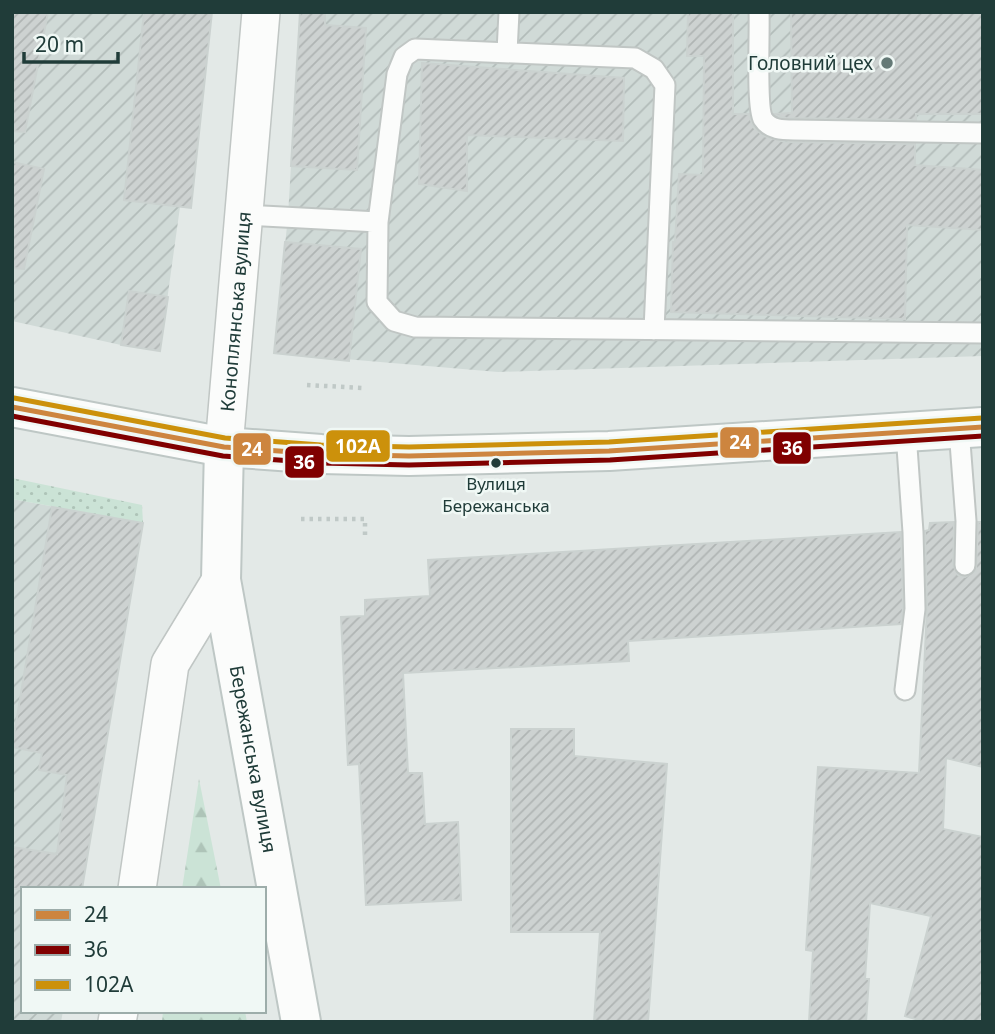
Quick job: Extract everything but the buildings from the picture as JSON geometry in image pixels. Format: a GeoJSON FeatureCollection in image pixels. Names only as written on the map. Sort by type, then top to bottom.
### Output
{"type":"FeatureCollection","features":[{"type":"Feature","properties":{"kind":"main road"},"geometry":{"type":"LineString","coordinates":[[12,407],[224,447],[321,454],[492,456],[609,452],[971,428]]}},
{"type":"Feature","properties":{"kind":"main road","name":"Коноплянська вулиця"},"geometry":{"type":"LineString","coordinates":[[221,580],[224,447]]}},
{"type":"Feature","properties":{"kind":"main road","name":"Бережанська вулиця"},"geometry":{"type":"LineString","coordinates":[[221,580],[301,1022]]}},
{"type":"Feature","properties":{"kind":"street","name":"Коноплянська вулиця"},"geometry":{"type":"LineString","coordinates":[[224,447],[261,12]]}},
{"type":"Feature","properties":{"kind":"street","name":"Коноплянська вулиця"},"geometry":{"type":"LineString","coordinates":[[137,887],[170,664],[221,580]]}},
{"type":"Feature","properties":{"kind":"lane"},"geometry":{"type":"LineString","coordinates":[[507,52],[509,12]]}},
{"type":"Feature","properties":{"kind":"lane"},"geometry":{"type":"LineString","coordinates":[[759,12],[761,103],[763,118],[772,127],[794,130],[983,133]]}},
{"type":"Feature","properties":{"kind":"lane"},"geometry":{"type":"LineString","coordinates":[[653,330],[664,85],[654,69],[635,58],[415,49],[404,57],[397,74],[378,222],[377,302],[394,321],[415,327],[653,330],[983,333]]}},
{"type":"Feature","properties":{"kind":"lane"},"geometry":{"type":"LineString","coordinates":[[244,215],[378,222]]}},
{"type":"Feature","properties":{"kind":"lane"},"geometry":{"type":"LineString","coordinates":[[965,565],[971,428]]}},
{"type":"Feature","properties":{"kind":"lane"},"geometry":{"type":"LineString","coordinates":[[905,690],[915,609],[906,433]]}},
{"type":"Feature","properties":{"kind":"path"},"geometry":{"type":"LineString","coordinates":[[307,385],[363,388]]}},
{"type":"Feature","properties":{"kind":"path"},"geometry":{"type":"LineString","coordinates":[[301,519],[365,519],[365,539]]}},
{"type":"Feature","properties":{"kind":"shaded area"},"geometry":{"type":"Polygon","coordinates":[[[12,12],[212,12],[191,208],[180,207],[160,351],[12,321],[12,12]]]}},
{"type":"Feature","properties":{"kind":"shaded area"},"geometry":{"type":"Polygon","coordinates":[[[300,12],[983,12],[983,356],[498,372],[274,353],[288,216],[300,12]]]}},
{"type":"Feature","properties":{"kind":"shaded area"},"geometry":{"type":"Polygon","coordinates":[[[12,499],[143,523],[82,887],[21,887],[21,1013],[63,1013],[61,1022],[12,1022],[12,499]]]}},
{"type":"Feature","properties":{"kind":"green space"},"geometry":{"type":"Polygon","coordinates":[[[12,478],[142,505],[143,523],[12,499],[12,478]]]}},
{"type":"Feature","properties":{"kind":"green space"},"geometry":{"type":"Polygon","coordinates":[[[199,779],[221,887],[182,887],[199,779]]]}},
{"type":"Feature","properties":{"kind":"green space"},"geometry":{"type":"Polygon","coordinates":[[[163,1013],[245,1013],[247,1022],[162,1022],[163,1013]]]}},
{"type":"Feature","properties":{"kind":"transit line","name":"102А"},"geometry":{"type":"LineString","coordinates":[[14,398],[225,438],[321,445],[409,447],[609,442],[982,418]]}},
{"type":"Feature","properties":{"kind":"transit line","name":"24"},"geometry":{"type":"LineString","coordinates":[[12,407],[224,447],[321,454],[409,456],[609,451],[983,427]]}},
{"type":"Feature","properties":{"kind":"transit line","name":"36"},"geometry":{"type":"LineString","coordinates":[[12,416],[223,456],[320,463],[409,465],[610,460],[983,436]]}},
{"type":"Feature","properties":{"kind":"place","name":"Головний цех"},"geometry":{"type":"Point","coordinates":[887,63]}},
{"type":"Feature","properties":{"kind":"place","name":"Вулиця Бережанська"},"geometry":{"type":"Point","coordinates":[496,463]}}]}
